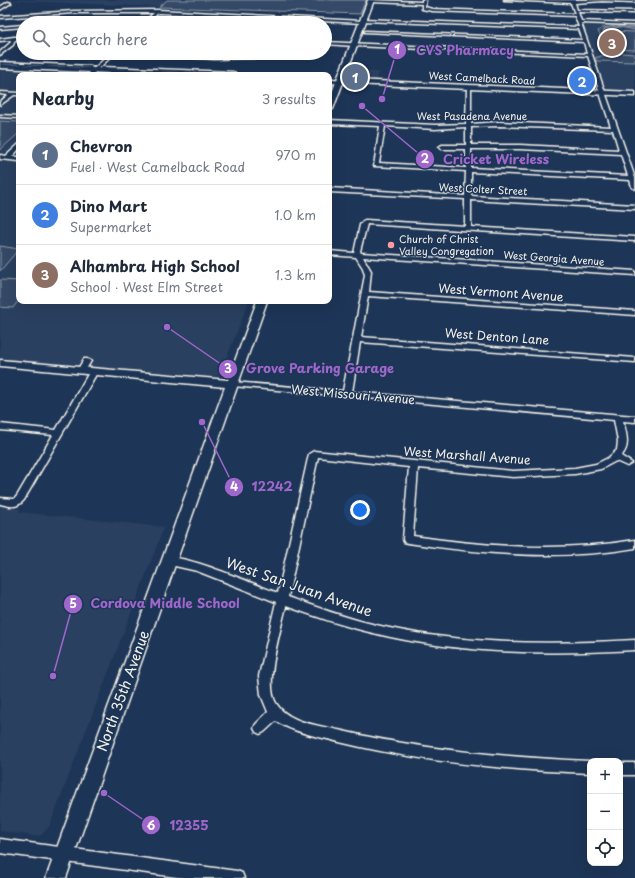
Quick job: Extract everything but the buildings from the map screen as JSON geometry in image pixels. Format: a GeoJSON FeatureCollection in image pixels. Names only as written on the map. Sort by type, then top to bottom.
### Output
{"type":"FeatureCollection","features":[{"type":"Feature","properties":{"kind":"main road"},"geometry":{"type":"LineString","coordinates":[[332,101],[371,1]]}},
{"type":"Feature","properties":{"kind":"main road"},"geometry":{"type":"LineString","coordinates":[[0,64],[91,71],[165,72]]}},
{"type":"Feature","properties":{"kind":"main road","name":"West Camelback Road"},"geometry":{"type":"LineString","coordinates":[[332,81],[635,94]]}},
{"type":"Feature","properties":{"kind":"main road","name":"North 35th Avenue"},"geometry":{"type":"LineString","coordinates":[[56,878],[261,304]]}},
{"type":"Feature","properties":{"kind":"main road","name":"West Missouri Avenue"},"geometry":{"type":"LineString","coordinates":[[0,363],[87,367],[232,384]]}},
{"type":"Feature","properties":{"kind":"street"},"geometry":{"type":"LineString","coordinates":[[506,0],[635,1]]}},
{"type":"Feature","properties":{"kind":"street"},"geometry":{"type":"LineString","coordinates":[[371,1],[424,2],[423,8],[426,9],[577,13],[635,12]]}},
{"type":"Feature","properties":{"kind":"street"},"geometry":{"type":"LineString","coordinates":[[573,1],[602,93],[635,187]]}},
{"type":"Feature","properties":{"kind":"street"},"geometry":{"type":"LineString","coordinates":[[0,9],[10,3]]}},
{"type":"Feature","properties":{"kind":"street"},"geometry":{"type":"LineString","coordinates":[[153,16],[162,8]]}},
{"type":"Feature","properties":{"kind":"street"},"geometry":{"type":"LineString","coordinates":[[0,17],[46,11],[157,12],[219,16]]}},
{"type":"Feature","properties":{"kind":"street"},"geometry":{"type":"LineString","coordinates":[[332,20],[363,21],[371,19],[581,28]]}},
{"type":"Feature","properties":{"kind":"street"},"geometry":{"type":"LineString","coordinates":[[359,52],[371,19]]}},
{"type":"Feature","properties":{"kind":"street"},"geometry":{"type":"LineString","coordinates":[[579,22],[635,24]]}},
{"type":"Feature","properties":{"kind":"street"},"geometry":{"type":"LineString","coordinates":[[0,28],[16,27]]}},
{"type":"Feature","properties":{"kind":"street"},"geometry":{"type":"LineString","coordinates":[[366,32],[585,41]]}},
{"type":"Feature","properties":{"kind":"street"},"geometry":{"type":"LineString","coordinates":[[0,40],[14,38],[12,44],[0,54]]}},
{"type":"Feature","properties":{"kind":"street"},"geometry":{"type":"LineString","coordinates":[[332,42],[361,46],[590,55]]}},
{"type":"Feature","properties":{"kind":"street"},"geometry":{"type":"LineString","coordinates":[[91,71],[104,60]]}},
{"type":"Feature","properties":{"kind":"street"},"geometry":{"type":"LineString","coordinates":[[291,62],[295,60]]}},
{"type":"Feature","properties":{"kind":"street"},"geometry":{"type":"LineString","coordinates":[[102,68],[165,72],[234,72]]}},
{"type":"Feature","properties":{"kind":"street"},"geometry":{"type":"LineString","coordinates":[[468,229],[469,87]]}},
{"type":"Feature","properties":{"kind":"street"},"geometry":{"type":"LineString","coordinates":[[0,93],[16,94]]}},
{"type":"Feature","properties":{"kind":"street"},"geometry":{"type":"LineString","coordinates":[[0,104],[12,94]]}},
{"type":"Feature","properties":{"kind":"street"},"geometry":{"type":"LineString","coordinates":[[0,116],[16,117]]}},
{"type":"Feature","properties":{"kind":"street","name":"West Pasadena Avenue"},"geometry":{"type":"LineString","coordinates":[[332,122],[435,127],[514,124],[615,129]]}},
{"type":"Feature","properties":{"kind":"street"},"geometry":{"type":"LineString","coordinates":[[384,125],[376,165],[632,178]]}},
{"type":"Feature","properties":{"kind":"street"},"geometry":{"type":"LineString","coordinates":[[442,147],[527,148],[623,152]]}},
{"type":"Feature","properties":{"kind":"street"},"geometry":{"type":"LineString","coordinates":[[8,157],[16,149]]}},
{"type":"Feature","properties":{"kind":"street"},"geometry":{"type":"LineString","coordinates":[[0,157],[16,158]]}},
{"type":"Feature","properties":{"kind":"street","name":"West Colter Street"},"geometry":{"type":"LineString","coordinates":[[332,190],[635,208]]}},
{"type":"Feature","properties":{"kind":"street"},"geometry":{"type":"LineString","coordinates":[[347,394],[368,271],[357,251],[363,224],[365,222],[635,239]]}},
{"type":"Feature","properties":{"kind":"street","name":"West Georgia Avenue"},"geometry":{"type":"LineString","coordinates":[[332,253],[635,273]]}},
{"type":"Feature","properties":{"kind":"street","name":"West Vermont Avenue"},"geometry":{"type":"LineString","coordinates":[[365,294],[635,313]]}},
{"type":"Feature","properties":{"kind":"street","name":"West Denton Lane"},"geometry":{"type":"LineString","coordinates":[[356,339],[635,360]]}},
{"type":"Feature","properties":{"kind":"street"},"geometry":{"type":"LineString","coordinates":[[0,501],[16,503],[21,498],[58,432],[87,367]]}},
{"type":"Feature","properties":{"kind":"street","name":"West Missouri Avenue"},"geometry":{"type":"LineString","coordinates":[[232,384],[635,419]]}},
{"type":"Feature","properties":{"kind":"street"},"geometry":{"type":"LineString","coordinates":[[618,418],[623,441],[621,451],[616,457],[627,462]]}},
{"type":"Feature","properties":{"kind":"street"},"geometry":{"type":"LineString","coordinates":[[0,427],[58,432]]}},
{"type":"Feature","properties":{"kind":"street","name":"West Marshall Avenue"},"geometry":{"type":"LineString","coordinates":[[281,599],[314,454],[514,474],[598,467],[616,457]]}},
{"type":"Feature","properties":{"kind":"street"},"geometry":{"type":"LineString","coordinates":[[414,465],[408,539],[491,549],[551,551],[590,550],[635,544]]}},
{"type":"Feature","properties":{"kind":"street","name":"West San Juan Avenue"},"geometry":{"type":"LineString","coordinates":[[170,561],[197,566],[340,620],[382,631],[433,640],[482,646],[561,648],[635,645]]}},
{"type":"Feature","properties":{"kind":"street"},"geometry":{"type":"LineString","coordinates":[[281,599],[265,676],[265,690],[275,713],[285,720],[297,725],[346,738],[453,758],[521,765],[587,768]]}},
{"type":"Feature","properties":{"kind":"street"},"geometry":{"type":"LineString","coordinates":[[260,728],[275,713]]}},
{"type":"Feature","properties":{"kind":"street"},"geometry":{"type":"LineString","coordinates":[[623,769],[635,769]]}},
{"type":"Feature","properties":{"kind":"street"},"geometry":{"type":"LineString","coordinates":[[0,846],[237,878]]}},
{"type":"Feature","properties":{"kind":"shaded area"},"geometry":{"type":"Polygon","coordinates":[[[0,0],[167,0],[159,7],[0,0]]]}},
{"type":"Feature","properties":{"kind":"shaded area"},"geometry":{"type":"Polygon","coordinates":[[[167,0],[366,0],[360,14],[159,7],[167,0]]]}},
{"type":"Feature","properties":{"kind":"shaded area"},"geometry":{"type":"Polygon","coordinates":[[[583,24],[635,25],[635,92],[604,89],[606,87],[600,76],[602,74],[595,61],[583,24]]]}},
{"type":"Feature","properties":{"kind":"shaded area"},"geometry":{"type":"Polygon","coordinates":[[[616,26],[635,28],[635,30],[620,27],[605,29],[603,31],[610,48],[621,53],[635,54],[635,62],[596,61],[596,57],[617,54],[606,49],[598,31],[602,28],[616,26]]]}},
{"type":"Feature","properties":{"kind":"shaded area"},"geometry":{"type":"Polygon","coordinates":[[[605,31],[635,32],[635,50],[613,49],[605,31]]]}},
{"type":"Feature","properties":{"kind":"shaded area"},"geometry":{"type":"Polygon","coordinates":[[[0,68],[86,72],[16,72],[16,304],[248,304],[220,375],[213,377],[0,359],[0,68]]]}},
{"type":"Feature","properties":{"kind":"shaded area"},"geometry":{"type":"Polygon","coordinates":[[[350,70],[378,72],[375,81],[350,80],[346,78],[350,70]]]}},
{"type":"Feature","properties":{"kind":"shaded area"},"geometry":{"type":"Polygon","coordinates":[[[571,78],[593,79],[596,89],[574,90],[571,78]]]}},
{"type":"Feature","properties":{"kind":"shaded area"},"geometry":{"type":"Polygon","coordinates":[[[0,121],[16,122],[16,136],[0,150],[0,121]]]}},
{"type":"Feature","properties":{"kind":"shaded area"},"geometry":{"type":"Polygon","coordinates":[[[0,246],[16,249],[16,252],[0,271],[0,246]]]}},
{"type":"Feature","properties":{"kind":"shaded area"},"geometry":{"type":"Polygon","coordinates":[[[0,280],[16,281],[16,304],[13,308],[0,307],[0,280]]]}},
{"type":"Feature","properties":{"kind":"shaded area"},"geometry":{"type":"Polygon","coordinates":[[[0,507],[20,509],[19,512],[164,527],[50,825],[42,835],[34,836],[0,831],[0,507]]]}},
{"type":"Feature","properties":{"kind":"place","name":"Alhambra High School"},"geometry":{"type":"Point","coordinates":[612,43]}},
{"type":"Feature","properties":{"kind":"place","name":"Chevron"},"geometry":{"type":"Point","coordinates":[355,77]}},
{"type":"Feature","properties":{"kind":"place","name":"Dino Mart"},"geometry":{"type":"Point","coordinates":[582,81]}},
{"type":"Feature","properties":{"kind":"place","name":"CVS Pharmacy"},"geometry":{"type":"Point","coordinates":[382,99]}},
{"type":"Feature","properties":{"kind":"place","name":"Cricket Wireless"},"geometry":{"type":"Point","coordinates":[362,106]}},
{"type":"Feature","properties":{"kind":"place","name":"Church of Christ Valley Congregation"},"geometry":{"type":"Point","coordinates":[391,245]}},
{"type":"Feature","properties":{"kind":"place","name":"Grove Parking Garage"},"geometry":{"type":"Point","coordinates":[167,327]}},
{"type":"Feature","properties":{"kind":"place","name":"12242"},"geometry":{"type":"Point","coordinates":[202,422]}},
{"type":"Feature","properties":{"kind":"place","name":"Cordova Middle School"},"geometry":{"type":"Point","coordinates":[53,676]}},
{"type":"Feature","properties":{"kind":"place","name":"12355"},"geometry":{"type":"Point","coordinates":[104,793]}}]}
